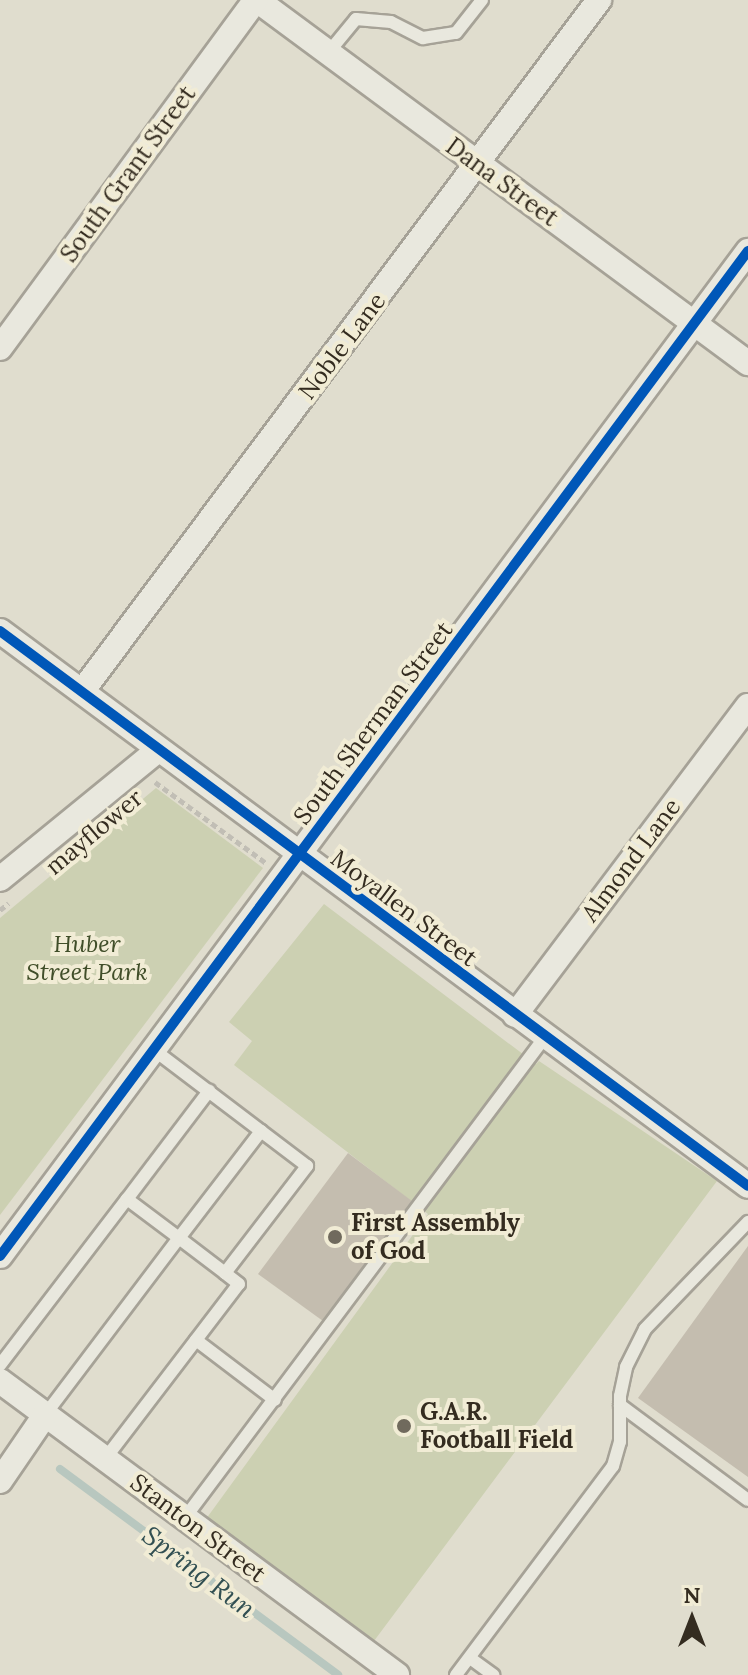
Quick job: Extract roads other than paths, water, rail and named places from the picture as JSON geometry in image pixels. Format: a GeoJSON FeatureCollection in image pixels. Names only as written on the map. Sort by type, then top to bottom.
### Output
{"type":"FeatureCollection","features":[{"type":"Feature","properties":{"kind":"street","name":"Dana Street"},"geometry":{"type":"LineString","coordinates":[[256,0],[748,363]]}},
{"type":"Feature","properties":{"kind":"street","name":"South Grant Street"},"geometry":{"type":"LineString","coordinates":[[0,348],[256,0]]}},
{"type":"Feature","properties":{"kind":"street","name":"Noble Lane"},"geometry":{"type":"LineString","coordinates":[[83,690],[479,165],[599,0]]}},
{"type":"Feature","properties":{"kind":"street","name":"South Sherman Street"},"geometry":{"type":"LineString","coordinates":[[0,1256],[748,251]]}},
{"type":"Feature","properties":{"kind":"street","name":"Moyallen Street"},"geometry":{"type":"LineString","coordinates":[[0,631],[545,1037],[744,1175]]}},
{"type":"Feature","properties":{"kind":"street","name":"Almond Lane"},"geometry":{"type":"LineString","coordinates":[[515,1015],[748,706]]}},
{"type":"Feature","properties":{"kind":"street"},"geometry":{"type":"LineString","coordinates":[[6,890],[158,750]]}},
{"type":"Feature","properties":{"kind":"street","name":"Stanton Street"},"geometry":{"type":"LineString","coordinates":[[0,1381],[397,1675]]}},
{"type":"Feature","properties":{"kind":"street"},"geometry":{"type":"LineString","coordinates":[[0,1481],[45,1415]]}},
{"type":"Feature","properties":{"kind":"lane"},"geometry":{"type":"LineString","coordinates":[[328,53],[356,19],[391,22],[423,38],[456,33],[482,0]]}},
{"type":"Feature","properties":{"kind":"lane"},"geometry":{"type":"LineString","coordinates":[[184,1519],[545,1037]]}},
{"type":"Feature","properties":{"kind":"lane"},"geometry":{"type":"LineString","coordinates":[[154,1050],[307,1166],[225,1273]]}},
{"type":"Feature","properties":{"kind":"lane"},"geometry":{"type":"LineString","coordinates":[[0,1365],[209,1091]]}},
{"type":"Feature","properties":{"kind":"lane"},"geometry":{"type":"LineString","coordinates":[[45,1415],[261,1131]]}},
{"type":"Feature","properties":{"kind":"lane"},"geometry":{"type":"LineString","coordinates":[[105,1459],[239,1284],[127,1199]]}},
{"type":"Feature","properties":{"kind":"lane"},"geometry":{"type":"LineString","coordinates":[[456,1675],[613,1466],[620,1442],[620,1405],[626,1367],[645,1329],[748,1222]]}},
{"type":"Feature","properties":{"kind":"lane"},"geometry":{"type":"LineString","coordinates":[[196,1340],[275,1400]]}},
{"type":"Feature","properties":{"kind":"lane"},"geometry":{"type":"LineString","coordinates":[[620,1405],[748,1500]]}},
{"type":"Feature","properties":{"kind":"lane"},"geometry":{"type":"LineString","coordinates":[[470,1658],[493,1675]]}},
{"type":"Feature","properties":{"kind":"waterway","name":"Spring Run"},"geometry":{"type":"LineString","coordinates":[[60,1469],[338,1675]]}},
{"type":"Feature","properties":{"kind":"place","name":"First Assembly of God"},"geometry":{"type":"Point","coordinates":[335,1237]}},
{"type":"Feature","properties":{"kind":"place","name":"G.A.R. Football Field"},"geometry":{"type":"Point","coordinates":[404,1426]}},
{"type":"Feature","properties":{"kind":"park label","name":"Huber Street Park"},"geometry":{"type":"Point","coordinates":[87,958]}}]}
